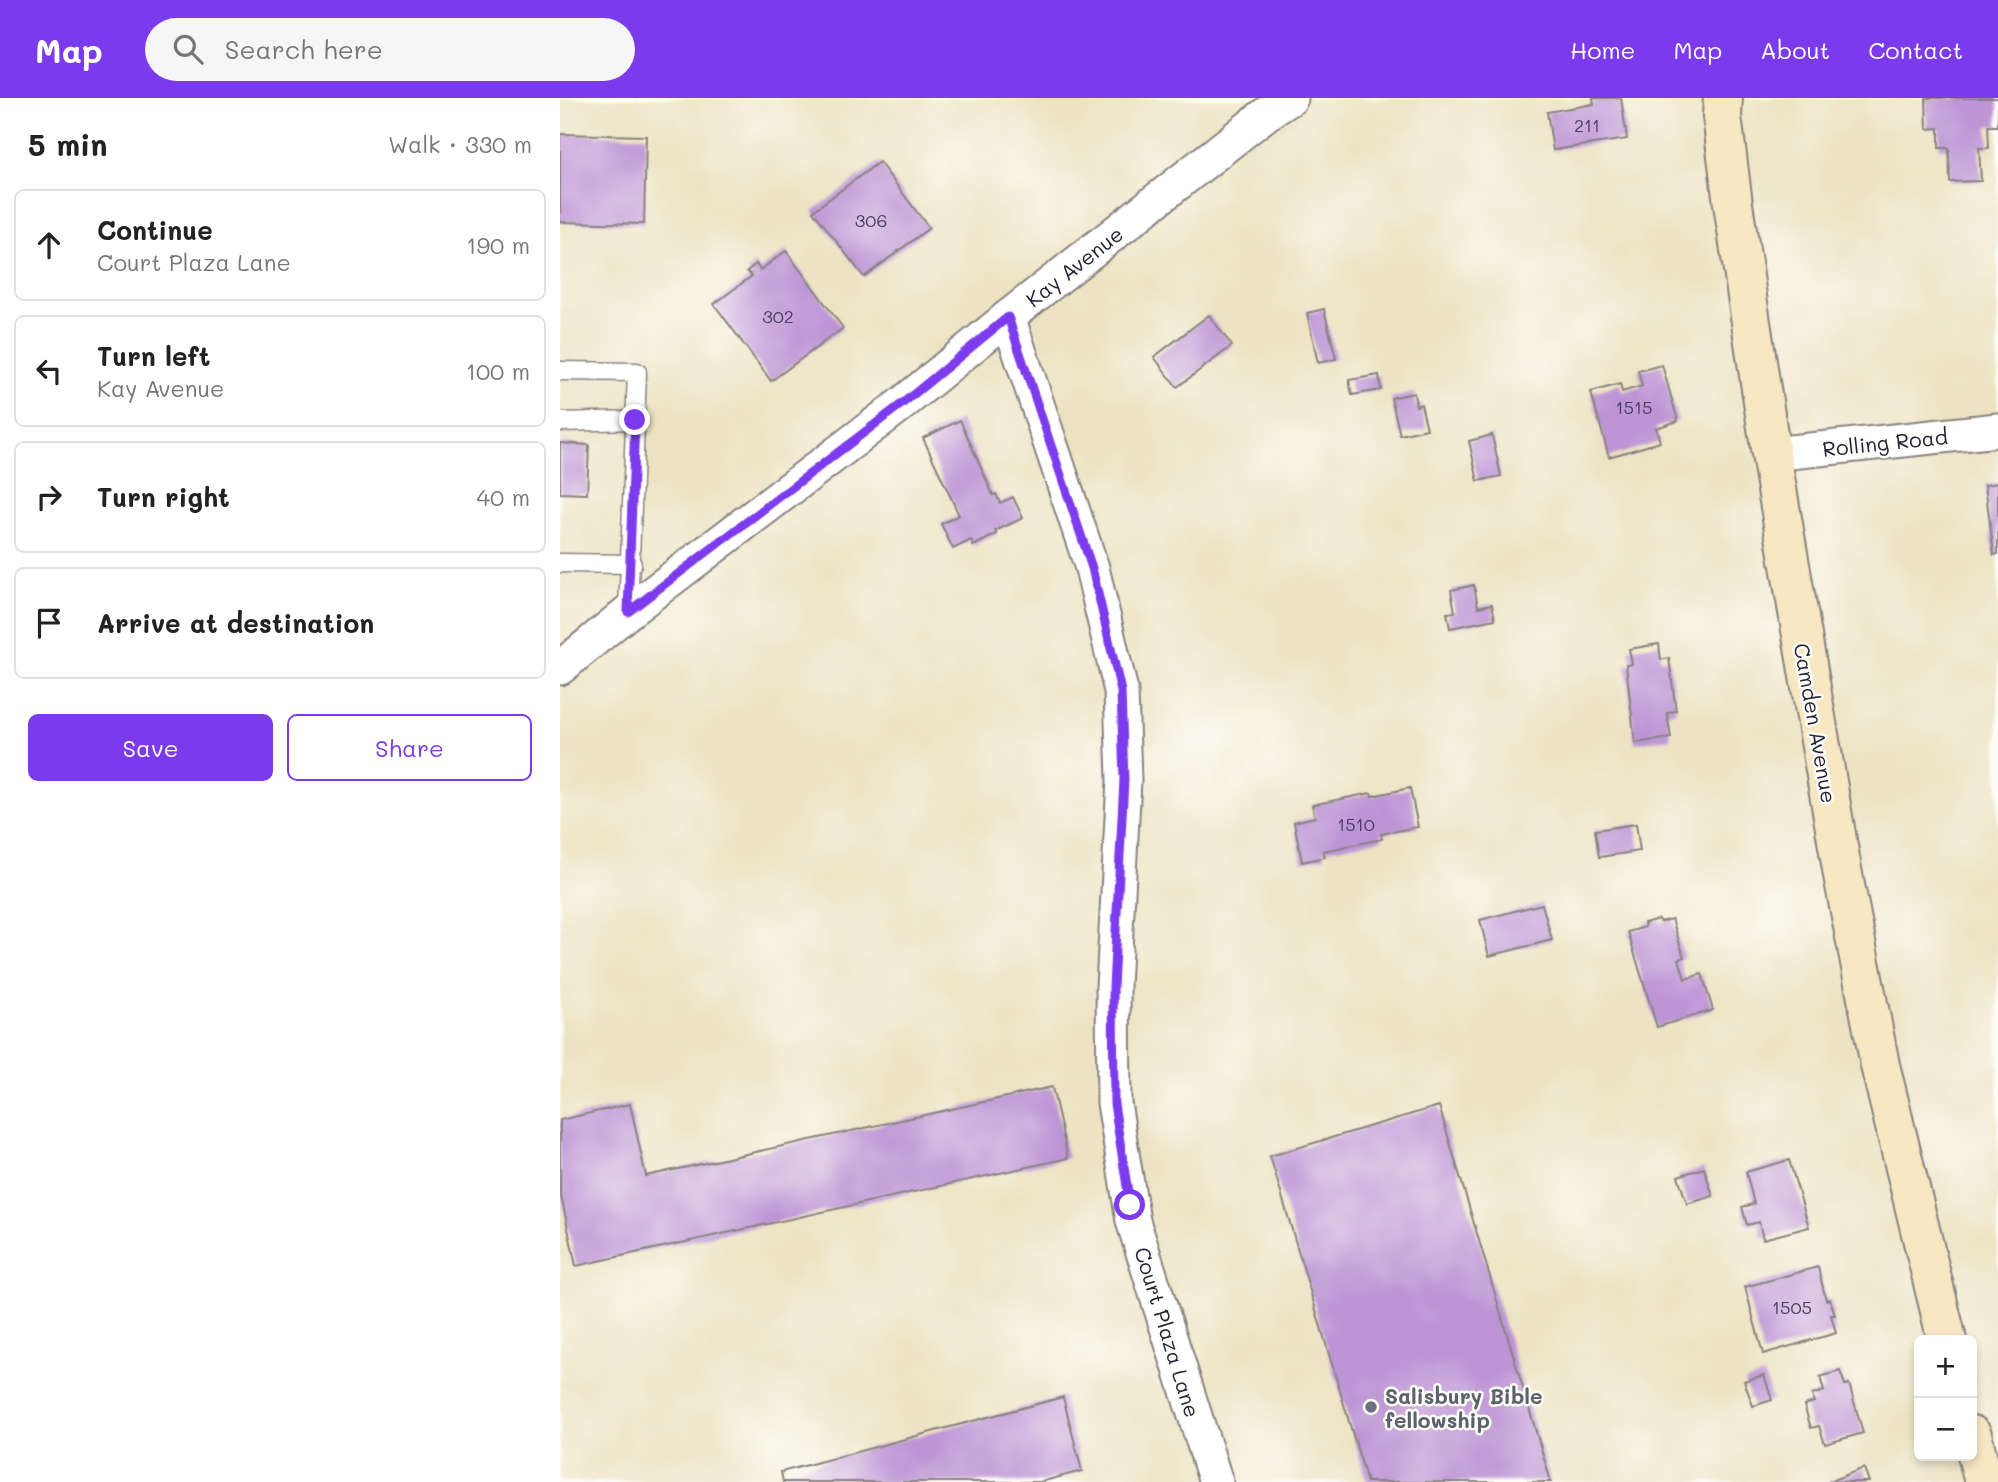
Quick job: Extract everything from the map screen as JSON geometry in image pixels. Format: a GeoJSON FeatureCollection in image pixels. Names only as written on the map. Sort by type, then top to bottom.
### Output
{"type":"FeatureCollection","features":[{"type":"Feature","properties":{"kind":"street","name":"Kay Avenue"},"geometry":{"type":"LineString","coordinates":[[560,668],[628,612],[903,403],[1266,114],[1291,98]]}},
{"type":"Feature","properties":{"kind":"street","name":"Camden Avenue"},"geometry":{"type":"LineString","coordinates":[[1723,98],[1722,116],[1733,204],[1820,748],[1877,1051],[1946,1335]]}},
{"type":"Feature","properties":{"kind":"street","name":"Court Plaza Lane"},"geometry":{"type":"LineString","coordinates":[[1008,317],[1092,568],[1121,691],[1124,780],[1113,987],[1114,1104],[1133,1221],[1216,1482]]}},
{"type":"Feature","properties":{"kind":"street","name":"Rolling Road"},"geometry":{"type":"LineString","coordinates":[[1771,454],[1998,430]]}},
{"type":"Feature","properties":{"kind":"street"},"geometry":{"type":"LineString","coordinates":[[1977,1455],[1984,1482]]}},
{"type":"Feature","properties":{"kind":"lane"},"geometry":{"type":"LineString","coordinates":[[560,371],[637,372],[632,564],[628,612]]}},
{"type":"Feature","properties":{"kind":"lane"},"geometry":{"type":"LineString","coordinates":[[560,422],[635,420]]}},
{"type":"Feature","properties":{"kind":"lane"},"geometry":{"type":"LineString","coordinates":[[560,563],[632,564]]}},
{"type":"Feature","properties":{"kind":"building"},"geometry":{"type":"Polygon","coordinates":[[[1593,98],[1621,98],[1627,139],[1553,150],[1547,112],[1594,104],[1593,98]]]}},
{"type":"Feature","properties":{"kind":"building"},"geometry":{"type":"Polygon","coordinates":[[[1926,98],[1998,98],[1998,126],[1988,126],[1989,148],[1979,148],[1981,181],[1950,182],[1949,148],[1939,148],[1939,128],[1927,129],[1926,98]]]}},
{"type":"Feature","properties":{"kind":"building"},"geometry":{"type":"Polygon","coordinates":[[[560,134],[646,136],[644,224],[560,222],[560,134]]]}},
{"type":"Feature","properties":{"kind":"building"},"geometry":{"type":"Polygon","coordinates":[[[879,162],[929,228],[864,277],[813,211],[879,162]]]}},
{"type":"Feature","properties":{"kind":"building"},"geometry":{"type":"Polygon","coordinates":[[[786,251],[843,328],[771,381],[714,304],[752,276],[747,271],[756,264],[760,270],[786,251]]]}},
{"type":"Feature","properties":{"kind":"building"},"geometry":{"type":"Polygon","coordinates":[[[1324,309],[1336,359],[1318,363],[1307,313],[1324,309]]]}},
{"type":"Feature","properties":{"kind":"building"},"geometry":{"type":"Polygon","coordinates":[[[1209,315],[1232,346],[1177,387],[1154,357],[1209,315]]]}},
{"type":"Feature","properties":{"kind":"building"},"geometry":{"type":"Polygon","coordinates":[[[1662,365],[1678,421],[1656,428],[1660,442],[1609,457],[1591,392],[1620,384],[1622,392],[1642,386],[1638,371],[1662,365]]]}},
{"type":"Feature","properties":{"kind":"building"},"geometry":{"type":"Polygon","coordinates":[[[1379,375],[1381,390],[1352,395],[1349,380],[1379,375]]]}},
{"type":"Feature","properties":{"kind":"building"},"geometry":{"type":"Polygon","coordinates":[[[1414,393],[1416,406],[1421,404],[1427,429],[1400,435],[1391,398],[1414,393]]]}},
{"type":"Feature","properties":{"kind":"building"},"geometry":{"type":"Polygon","coordinates":[[[960,420],[993,495],[996,494],[1000,503],[1013,497],[1023,518],[995,531],[997,534],[973,546],[971,540],[953,549],[941,524],[959,515],[923,438],[960,420]]]}},
{"type":"Feature","properties":{"kind":"building"},"geometry":{"type":"Polygon","coordinates":[[[1492,435],[1501,476],[1478,481],[1469,441],[1492,435]]]}},
{"type":"Feature","properties":{"kind":"building"},"geometry":{"type":"Polygon","coordinates":[[[560,443],[589,445],[587,494],[560,493],[560,443]]]}},
{"type":"Feature","properties":{"kind":"building"},"geometry":{"type":"Polygon","coordinates":[[[1998,483],[1998,554],[1994,555],[1985,485],[1998,483]]]}},
{"type":"Feature","properties":{"kind":"building"},"geometry":{"type":"Polygon","coordinates":[[[1474,585],[1478,607],[1492,604],[1495,619],[1450,628],[1447,613],[1455,612],[1451,590],[1474,585]]]}},
{"type":"Feature","properties":{"kind":"building"},"geometry":{"type":"Polygon","coordinates":[[[1659,644],[1661,660],[1669,658],[1676,711],[1667,713],[1671,738],[1635,743],[1626,665],[1632,664],[1629,649],[1659,644]]]}},
{"type":"Feature","properties":{"kind":"building"},"geometry":{"type":"Polygon","coordinates":[[[1410,788],[1418,827],[1381,834],[1382,839],[1323,851],[1325,857],[1302,862],[1294,822],[1315,817],[1312,805],[1410,788]]]}},
{"type":"Feature","properties":{"kind":"building"},"geometry":{"type":"Polygon","coordinates":[[[1636,824],[1640,851],[1599,857],[1595,830],[1636,824]]]}},
{"type":"Feature","properties":{"kind":"building"},"geometry":{"type":"Polygon","coordinates":[[[1542,904],[1552,940],[1489,956],[1480,920],[1542,904]]]}},
{"type":"Feature","properties":{"kind":"building"},"geometry":{"type":"Polygon","coordinates":[[[1659,919],[1660,922],[1672,919],[1684,957],[1679,959],[1685,979],[1702,974],[1713,1010],[1657,1027],[1628,932],[1645,927],[1644,923],[1659,919]]]}},
{"type":"Feature","properties":{"kind":"building"},"geometry":{"type":"Polygon","coordinates":[[[1052,1087],[1068,1158],[576,1266],[560,1191],[560,1120],[630,1104],[646,1176],[1052,1087]]]}},
{"type":"Feature","properties":{"kind":"building"},"geometry":{"type":"Polygon","coordinates":[[[1439,1106],[1551,1482],[1367,1482],[1270,1156],[1439,1106]]]}},
{"type":"Feature","properties":{"kind":"building"},"geometry":{"type":"Polygon","coordinates":[[[1789,1160],[1809,1227],[1763,1239],[1759,1222],[1747,1225],[1742,1207],[1754,1204],[1746,1172],[1789,1160]]]}},
{"type":"Feature","properties":{"kind":"building"},"geometry":{"type":"Polygon","coordinates":[[[1704,1168],[1713,1196],[1687,1204],[1678,1176],[1704,1168]]]}},
{"type":"Feature","properties":{"kind":"building"},"geometry":{"type":"Polygon","coordinates":[[[1818,1267],[1826,1300],[1830,1299],[1835,1315],[1831,1315],[1836,1333],[1763,1354],[1745,1287],[1818,1267]]]}},
{"type":"Feature","properties":{"kind":"building"},"geometry":{"type":"Polygon","coordinates":[[[1840,1371],[1845,1385],[1849,1384],[1863,1433],[1825,1444],[1819,1426],[1811,1428],[1804,1405],[1814,1402],[1812,1395],[1824,1391],[1820,1377],[1840,1371]]]}},
{"type":"Feature","properties":{"kind":"building"},"geometry":{"type":"Polygon","coordinates":[[[1764,1375],[1772,1400],[1753,1406],[1744,1381],[1764,1375]]]}},
{"type":"Feature","properties":{"kind":"building"},"geometry":{"type":"Polygon","coordinates":[[[1063,1397],[1082,1471],[1040,1482],[783,1482],[781,1472],[1063,1397]]]}},
{"type":"Feature","properties":{"kind":"building"},"geometry":{"type":"Polygon","coordinates":[[[1864,1468],[1869,1482],[1828,1482],[1864,1468]]]}},
{"type":"Feature","properties":{"kind":"place","name":"Salisbury Bible fellowship"},"geometry":{"type":"Point","coordinates":[1371,1407]}},
{"type":"Feature","properties":{"kind":"route"},"geometry":{"type":"LineString","coordinates":[[635,420],[632,564],[628,612],[903,403],[1008,317],[1092,568],[1121,691],[1124,780],[1113,987],[1114,1104],[1130,1205]]}}]}
